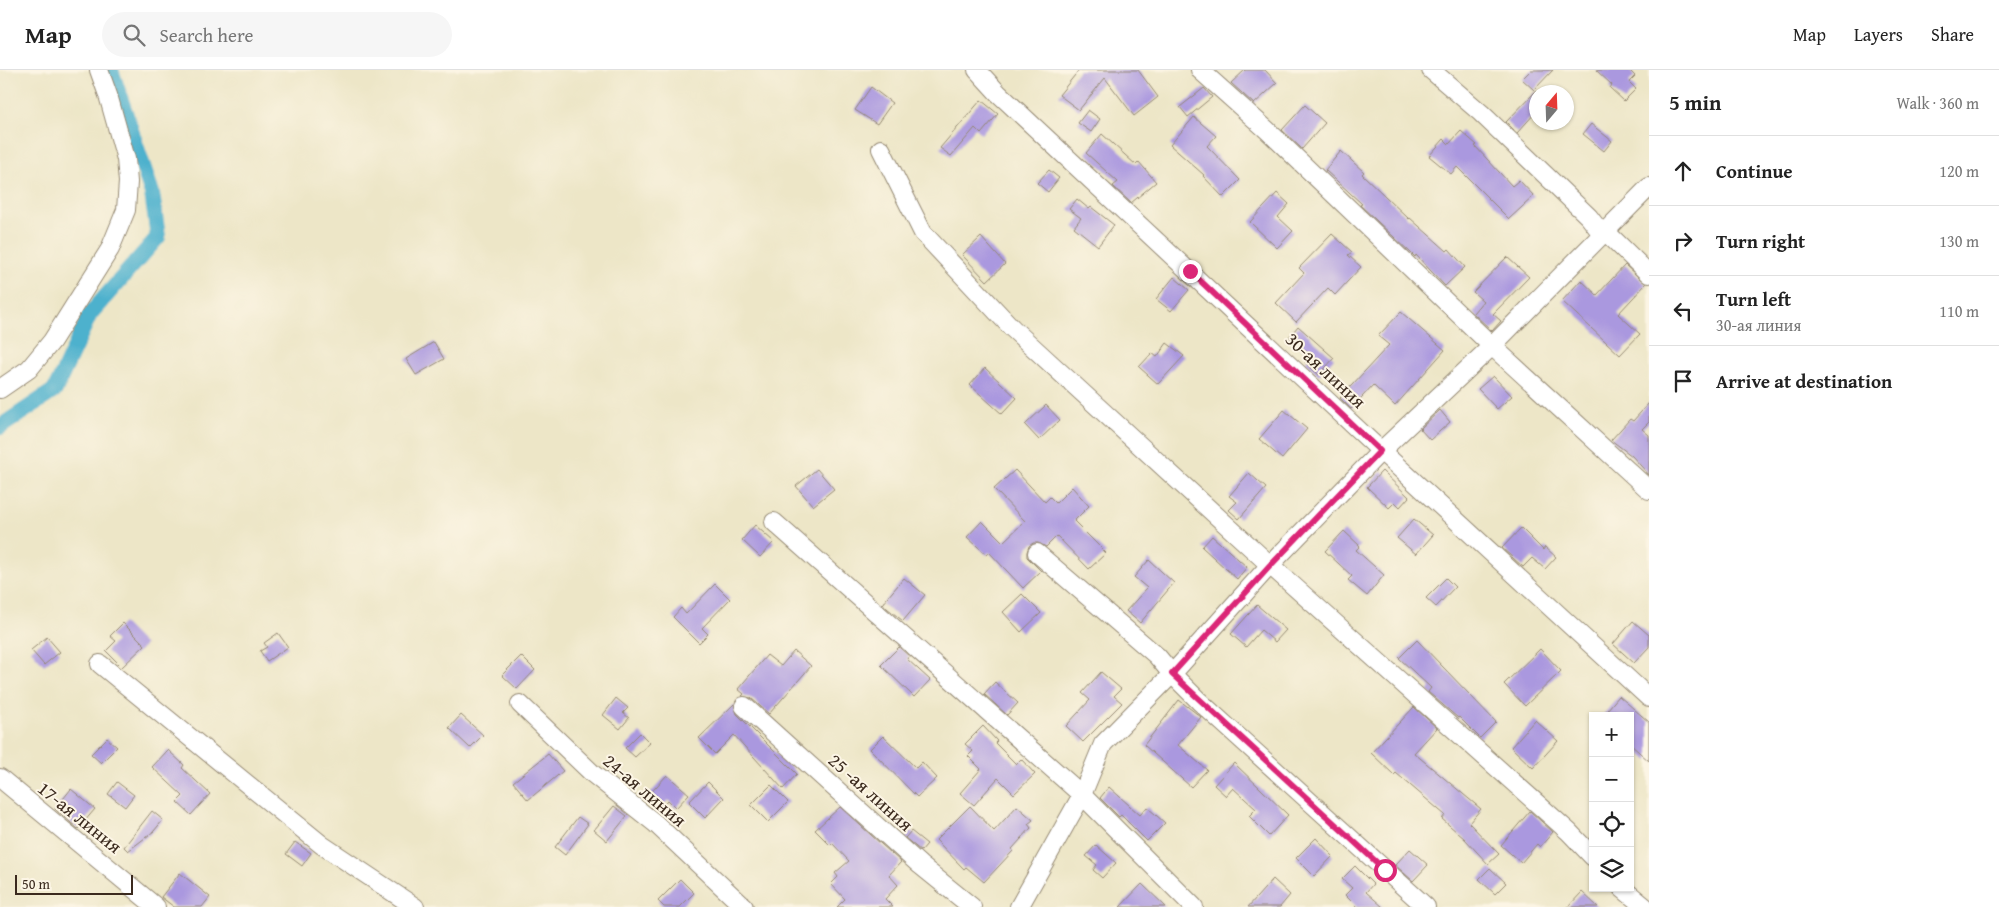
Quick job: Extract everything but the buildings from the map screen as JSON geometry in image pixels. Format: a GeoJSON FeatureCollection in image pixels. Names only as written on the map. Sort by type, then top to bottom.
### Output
{"type":"FeatureCollection","features":[{"type":"Feature","properties":{"kind":"street"},"geometry":{"type":"LineString","coordinates":[[0,389],[29,369],[52,341],[110,249],[126,210],[128,182],[126,159],[99,70]]}},
{"type":"Feature","properties":{"kind":"street","name":"30-ая линия"},"geometry":{"type":"LineString","coordinates":[[977,70],[1005,99],[1380,451],[1649,698]]}},
{"type":"Feature","properties":{"kind":"street"},"geometry":{"type":"LineString","coordinates":[[1200,70],[1267,130],[1492,346],[1649,490]]}},
{"type":"Feature","properties":{"kind":"street"},"geometry":{"type":"LineString","coordinates":[[1431,70],[1481,113],[1589,217],[1603,233],[1649,274]]}},
{"type":"Feature","properties":{"kind":"street"},"geometry":{"type":"LineString","coordinates":[[881,149],[923,233],[1012,328],[1270,566],[1569,832],[1589,853]]}},
{"type":"Feature","properties":{"kind":"street"},"geometry":{"type":"LineString","coordinates":[[1019,907],[1082,795],[1103,744],[1172,674],[1270,566],[1380,451],[1492,346],[1649,187]]}},
{"type":"Feature","properties":{"kind":"street"},"geometry":{"type":"LineString","coordinates":[[774,522],[1082,795],[1194,907]]}},
{"type":"Feature","properties":{"kind":"street"},"geometry":{"type":"LineString","coordinates":[[1037,553],[1157,656],[1172,674],[1426,907]]}},
{"type":"Feature","properties":{"kind":"street"},"geometry":{"type":"LineString","coordinates":[[100,664],[322,844],[415,907]]}},
{"type":"Feature","properties":{"kind":"street","name":"24-ая линия"},"geometry":{"type":"LineString","coordinates":[[520,704],[593,774],[656,824],[744,907]]}},
{"type":"Feature","properties":{"kind":"street","name":"25 -ая линия"},"geometry":{"type":"LineString","coordinates":[[744,706],[920,865],[972,907]]}},
{"type":"Feature","properties":{"kind":"street","name":"17-ая линия"},"geometry":{"type":"LineString","coordinates":[[0,778],[156,907]]}},
{"type":"Feature","properties":{"kind":"street"},"geometry":{"type":"LineString","coordinates":[[1627,892],[1645,907]]}},
{"type":"Feature","properties":{"kind":"waterway"},"geometry":{"type":"LineString","coordinates":[[0,427],[55,390],[90,314],[158,237],[152,193],[111,70]]}},
{"type":"Feature","properties":{"kind":"route"},"geometry":{"type":"LineString","coordinates":[[1190,271],[1380,451],[1270,566],[1172,674],[1199,701],[1385,870]]}}]}
